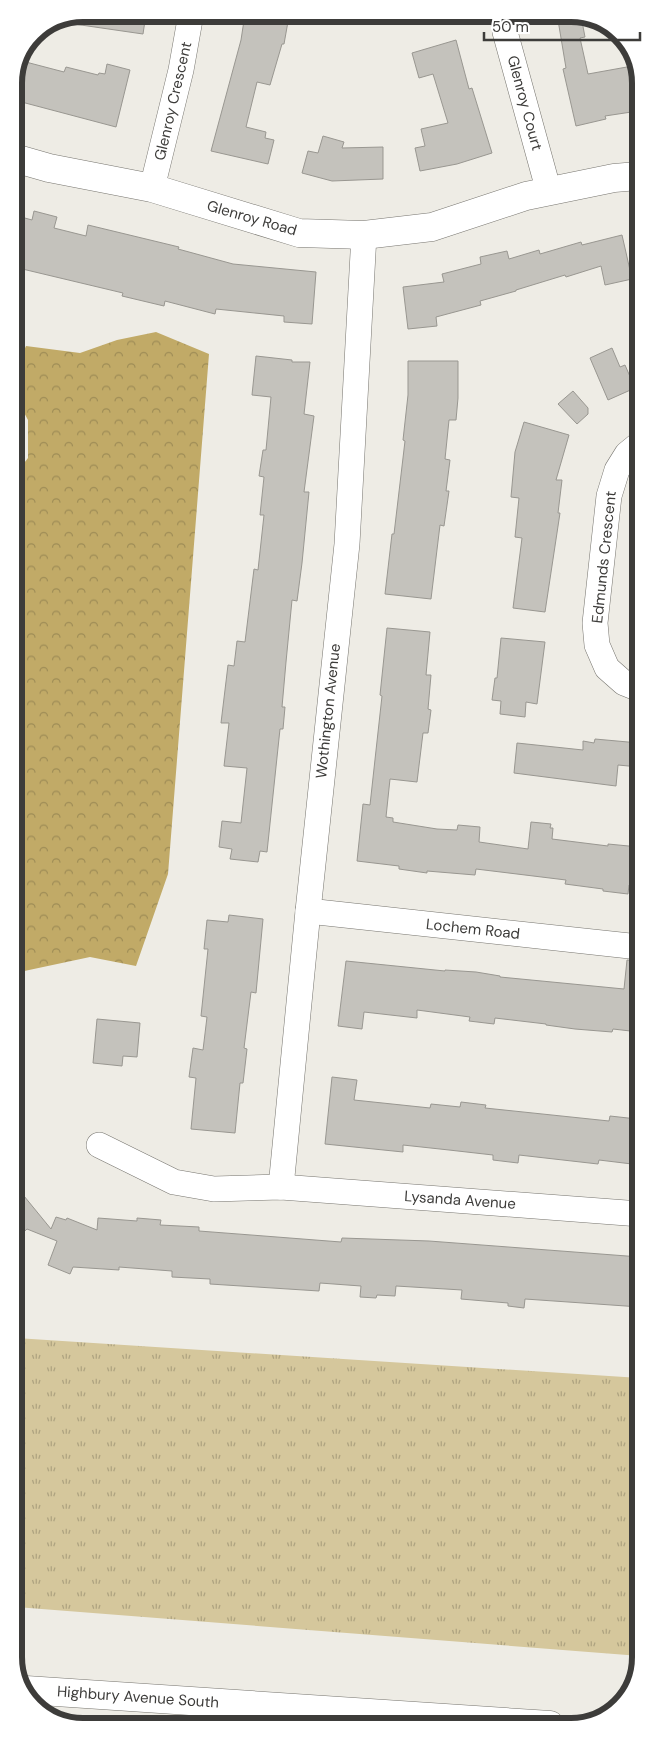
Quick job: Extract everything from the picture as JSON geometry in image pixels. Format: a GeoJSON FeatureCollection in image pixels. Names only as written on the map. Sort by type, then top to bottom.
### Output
{"type":"FeatureCollection","features":[{"type":"Feature","properties":{"kind":"main road","name":"Glenroy Road"},"geometry":{"type":"LineString","coordinates":[[23,161],[49,168],[152,188],[299,232],[364,235],[432,227],[526,196],[614,178],[632,176]]}},
{"type":"Feature","properties":{"kind":"main road","name":"Highbury Avenue South"},"geometry":{"type":"LineString","coordinates":[[33,1690],[445,1718]]}},
{"type":"Feature","properties":{"kind":"street","name":"Glenroy Crescent"},"geometry":{"type":"LineString","coordinates":[[152,188],[181,70],[190,22]]}},
{"type":"Feature","properties":{"kind":"street","name":"Glenroy Court"},"geometry":{"type":"LineString","coordinates":[[505,23],[549,192]]}},
{"type":"Feature","properties":{"kind":"street","name":"Wothington Avenue"},"geometry":{"type":"LineString","coordinates":[[281,1187],[308,911],[348,544],[364,235]]}},
{"type":"Feature","properties":{"kind":"street","name":"Edmunds Crescent"},"geometry":{"type":"LineString","coordinates":[[632,449],[617,470],[608,496],[595,623],[597,645],[607,668],[624,683],[632,686]]}},
{"type":"Feature","properties":{"kind":"street","name":"Lochem Road"},"geometry":{"type":"LineString","coordinates":[[308,911],[632,946]]}},
{"type":"Feature","properties":{"kind":"street","name":"Lysanda Avenue"},"geometry":{"type":"LineString","coordinates":[[99,1144],[174,1182],[214,1189],[281,1187],[632,1213]]}},
{"type":"Feature","properties":{"kind":"green space"},"geometry":{"type":"Polygon","coordinates":[[[156,332],[209,354],[168,874],[136,966],[90,957],[22,971],[23,465],[28,458],[28,420],[23,410],[23,353],[26,346],[80,353],[117,340],[156,332]]]}},
{"type":"Feature","properties":{"kind":"green space"},"geometry":{"type":"Polygon","coordinates":[[[22,1338],[632,1377],[632,1655],[22,1607],[22,1338]]]}},
{"type":"Feature","properties":{"kind":"building"},"geometry":{"type":"Polygon","coordinates":[[[83,22],[145,22],[143,34],[74,24],[83,22]]]}},
{"type":"Feature","properties":{"kind":"building"},"geometry":{"type":"Polygon","coordinates":[[[244,22],[288,22],[284,44],[282,44],[270,85],[257,82],[246,127],[266,132],[265,138],[274,140],[268,164],[211,151],[241,40],[244,22]]]}},
{"type":"Feature","properties":{"kind":"building"},"geometry":{"type":"Polygon","coordinates":[[[558,23],[583,24],[585,37],[580,38],[588,74],[629,67],[632,83],[632,112],[605,116],[606,119],[576,126],[563,69],[566,68],[558,23]]]}},
{"type":"Feature","properties":{"kind":"building"},"geometry":{"type":"Polygon","coordinates":[[[456,40],[469,89],[472,88],[492,153],[457,164],[420,171],[415,148],[425,146],[421,129],[448,123],[433,74],[419,78],[412,53],[456,40]]]}},
{"type":"Feature","properties":{"kind":"building"},"geometry":{"type":"Polygon","coordinates":[[[26,62],[64,72],[66,67],[98,75],[99,73],[105,74],[107,64],[130,70],[116,127],[23,102],[23,79],[26,62]]]}},
{"type":"Feature","properties":{"kind":"building"},"geometry":{"type":"Polygon","coordinates":[[[323,136],[344,142],[342,148],[383,147],[383,179],[332,181],[302,173],[308,151],[318,153],[323,136]]]}},
{"type":"Feature","properties":{"kind":"building"},"geometry":{"type":"Polygon","coordinates":[[[34,211],[57,217],[54,228],[86,236],[88,225],[179,247],[178,249],[233,264],[316,272],[312,324],[284,322],[284,316],[216,309],[215,314],[165,301],[164,306],[122,296],[123,293],[23,269],[23,217],[32,220],[34,211]]]}},
{"type":"Feature","properties":{"kind":"building"},"geometry":{"type":"Polygon","coordinates":[[[622,235],[632,279],[605,285],[601,266],[480,301],[481,305],[436,317],[437,326],[408,329],[403,287],[444,282],[442,274],[481,264],[480,257],[507,251],[509,259],[539,250],[540,254],[581,242],[582,245],[622,235]]]}},
{"type":"Feature","properties":{"kind":"building"},"geometry":{"type":"Polygon","coordinates":[[[612,348],[620,367],[625,365],[632,381],[632,389],[608,400],[590,358],[612,348]]]}},
{"type":"Feature","properties":{"kind":"building"},"geometry":{"type":"Polygon","coordinates":[[[256,356],[292,360],[292,362],[310,362],[304,414],[314,416],[304,492],[309,492],[302,563],[297,601],[292,600],[282,707],[285,707],[283,729],[280,729],[267,852],[260,851],[258,862],[230,859],[232,849],[219,847],[222,821],[241,823],[247,768],[224,766],[229,723],[221,723],[228,665],[234,666],[237,641],[245,642],[254,569],[258,570],[264,515],[260,515],[264,477],[259,476],[263,450],[266,450],[271,397],[252,395],[256,356]]]}},
{"type":"Feature","properties":{"kind":"building"},"geometry":{"type":"Polygon","coordinates":[[[408,361],[458,361],[456,420],[449,420],[445,459],[450,460],[446,491],[449,491],[444,526],[440,525],[431,599],[385,594],[405,441],[403,440],[408,395],[408,361]]]}},
{"type":"Feature","properties":{"kind":"building"},"geometry":{"type":"Polygon","coordinates":[[[573,391],[588,408],[588,414],[577,424],[558,404],[573,391]]]}},
{"type":"Feature","properties":{"kind":"building"},"geometry":{"type":"Polygon","coordinates":[[[524,422],[569,435],[556,480],[562,480],[558,513],[560,513],[545,612],[513,608],[522,538],[515,537],[519,498],[511,497],[515,452],[524,422]]]}},
{"type":"Feature","properties":{"kind":"building"},"geometry":{"type":"Polygon","coordinates":[[[387,628],[430,632],[426,675],[431,675],[428,709],[431,710],[428,733],[423,733],[417,782],[390,779],[386,817],[393,818],[393,822],[437,829],[457,830],[458,825],[480,827],[479,842],[528,849],[531,822],[551,824],[550,828],[553,828],[552,839],[608,846],[608,844],[632,846],[632,885],[629,885],[628,894],[565,884],[566,880],[476,869],[475,875],[427,871],[427,873],[399,869],[399,866],[357,861],[363,804],[370,805],[382,696],[380,695],[387,628]]]}},
{"type":"Feature","properties":{"kind":"building"},"geometry":{"type":"Polygon","coordinates":[[[501,638],[545,642],[537,704],[526,702],[525,717],[500,714],[501,701],[492,700],[495,678],[497,678],[501,638]]]}},
{"type":"Feature","properties":{"kind":"building"},"geometry":{"type":"Polygon","coordinates":[[[595,739],[632,742],[632,766],[618,765],[616,786],[514,773],[517,743],[583,750],[583,741],[594,743],[595,739]]]}},
{"type":"Feature","properties":{"kind":"building"},"geometry":{"type":"Polygon","coordinates":[[[229,915],[263,919],[256,993],[251,992],[244,1048],[247,1049],[243,1083],[240,1083],[235,1133],[191,1129],[196,1078],[189,1077],[193,1048],[203,1050],[207,1017],[201,1016],[208,949],[204,949],[207,920],[228,922],[229,915]]]}},
{"type":"Feature","properties":{"kind":"building"},"geometry":{"type":"Polygon","coordinates":[[[627,960],[632,960],[632,1031],[613,1029],[612,1032],[575,1029],[495,1018],[494,1024],[469,1021],[470,1017],[417,1010],[417,1018],[364,1012],[362,1029],[338,1026],[346,961],[445,971],[476,972],[500,977],[624,989],[627,960]]]}},
{"type":"Feature","properties":{"kind":"building"},"geometry":{"type":"Polygon","coordinates":[[[97,1019],[140,1023],[137,1057],[123,1056],[122,1066],[93,1063],[97,1019]]]}},
{"type":"Feature","properties":{"kind":"building"},"geometry":{"type":"Polygon","coordinates":[[[332,1077],[357,1080],[354,1100],[430,1108],[431,1104],[460,1107],[461,1102],[486,1105],[485,1108],[609,1121],[610,1116],[632,1118],[632,1164],[599,1160],[598,1164],[519,1155],[518,1163],[493,1160],[493,1155],[403,1145],[403,1152],[325,1144],[332,1077]]]}},
{"type":"Feature","properties":{"kind":"building"},"geometry":{"type":"Polygon","coordinates":[[[22,1194],[51,1229],[56,1217],[66,1220],[67,1218],[97,1230],[98,1218],[137,1221],[137,1218],[161,1220],[160,1225],[199,1227],[199,1231],[341,1242],[342,1238],[429,1241],[632,1256],[632,1306],[525,1299],[524,1308],[508,1306],[508,1303],[461,1299],[462,1290],[396,1286],[395,1296],[377,1295],[376,1298],[360,1297],[361,1286],[320,1283],[319,1291],[210,1284],[210,1279],[172,1277],[172,1271],[119,1267],[119,1270],[73,1267],[70,1274],[48,1265],[57,1241],[27,1229],[22,1233],[22,1194]]]}}]}
